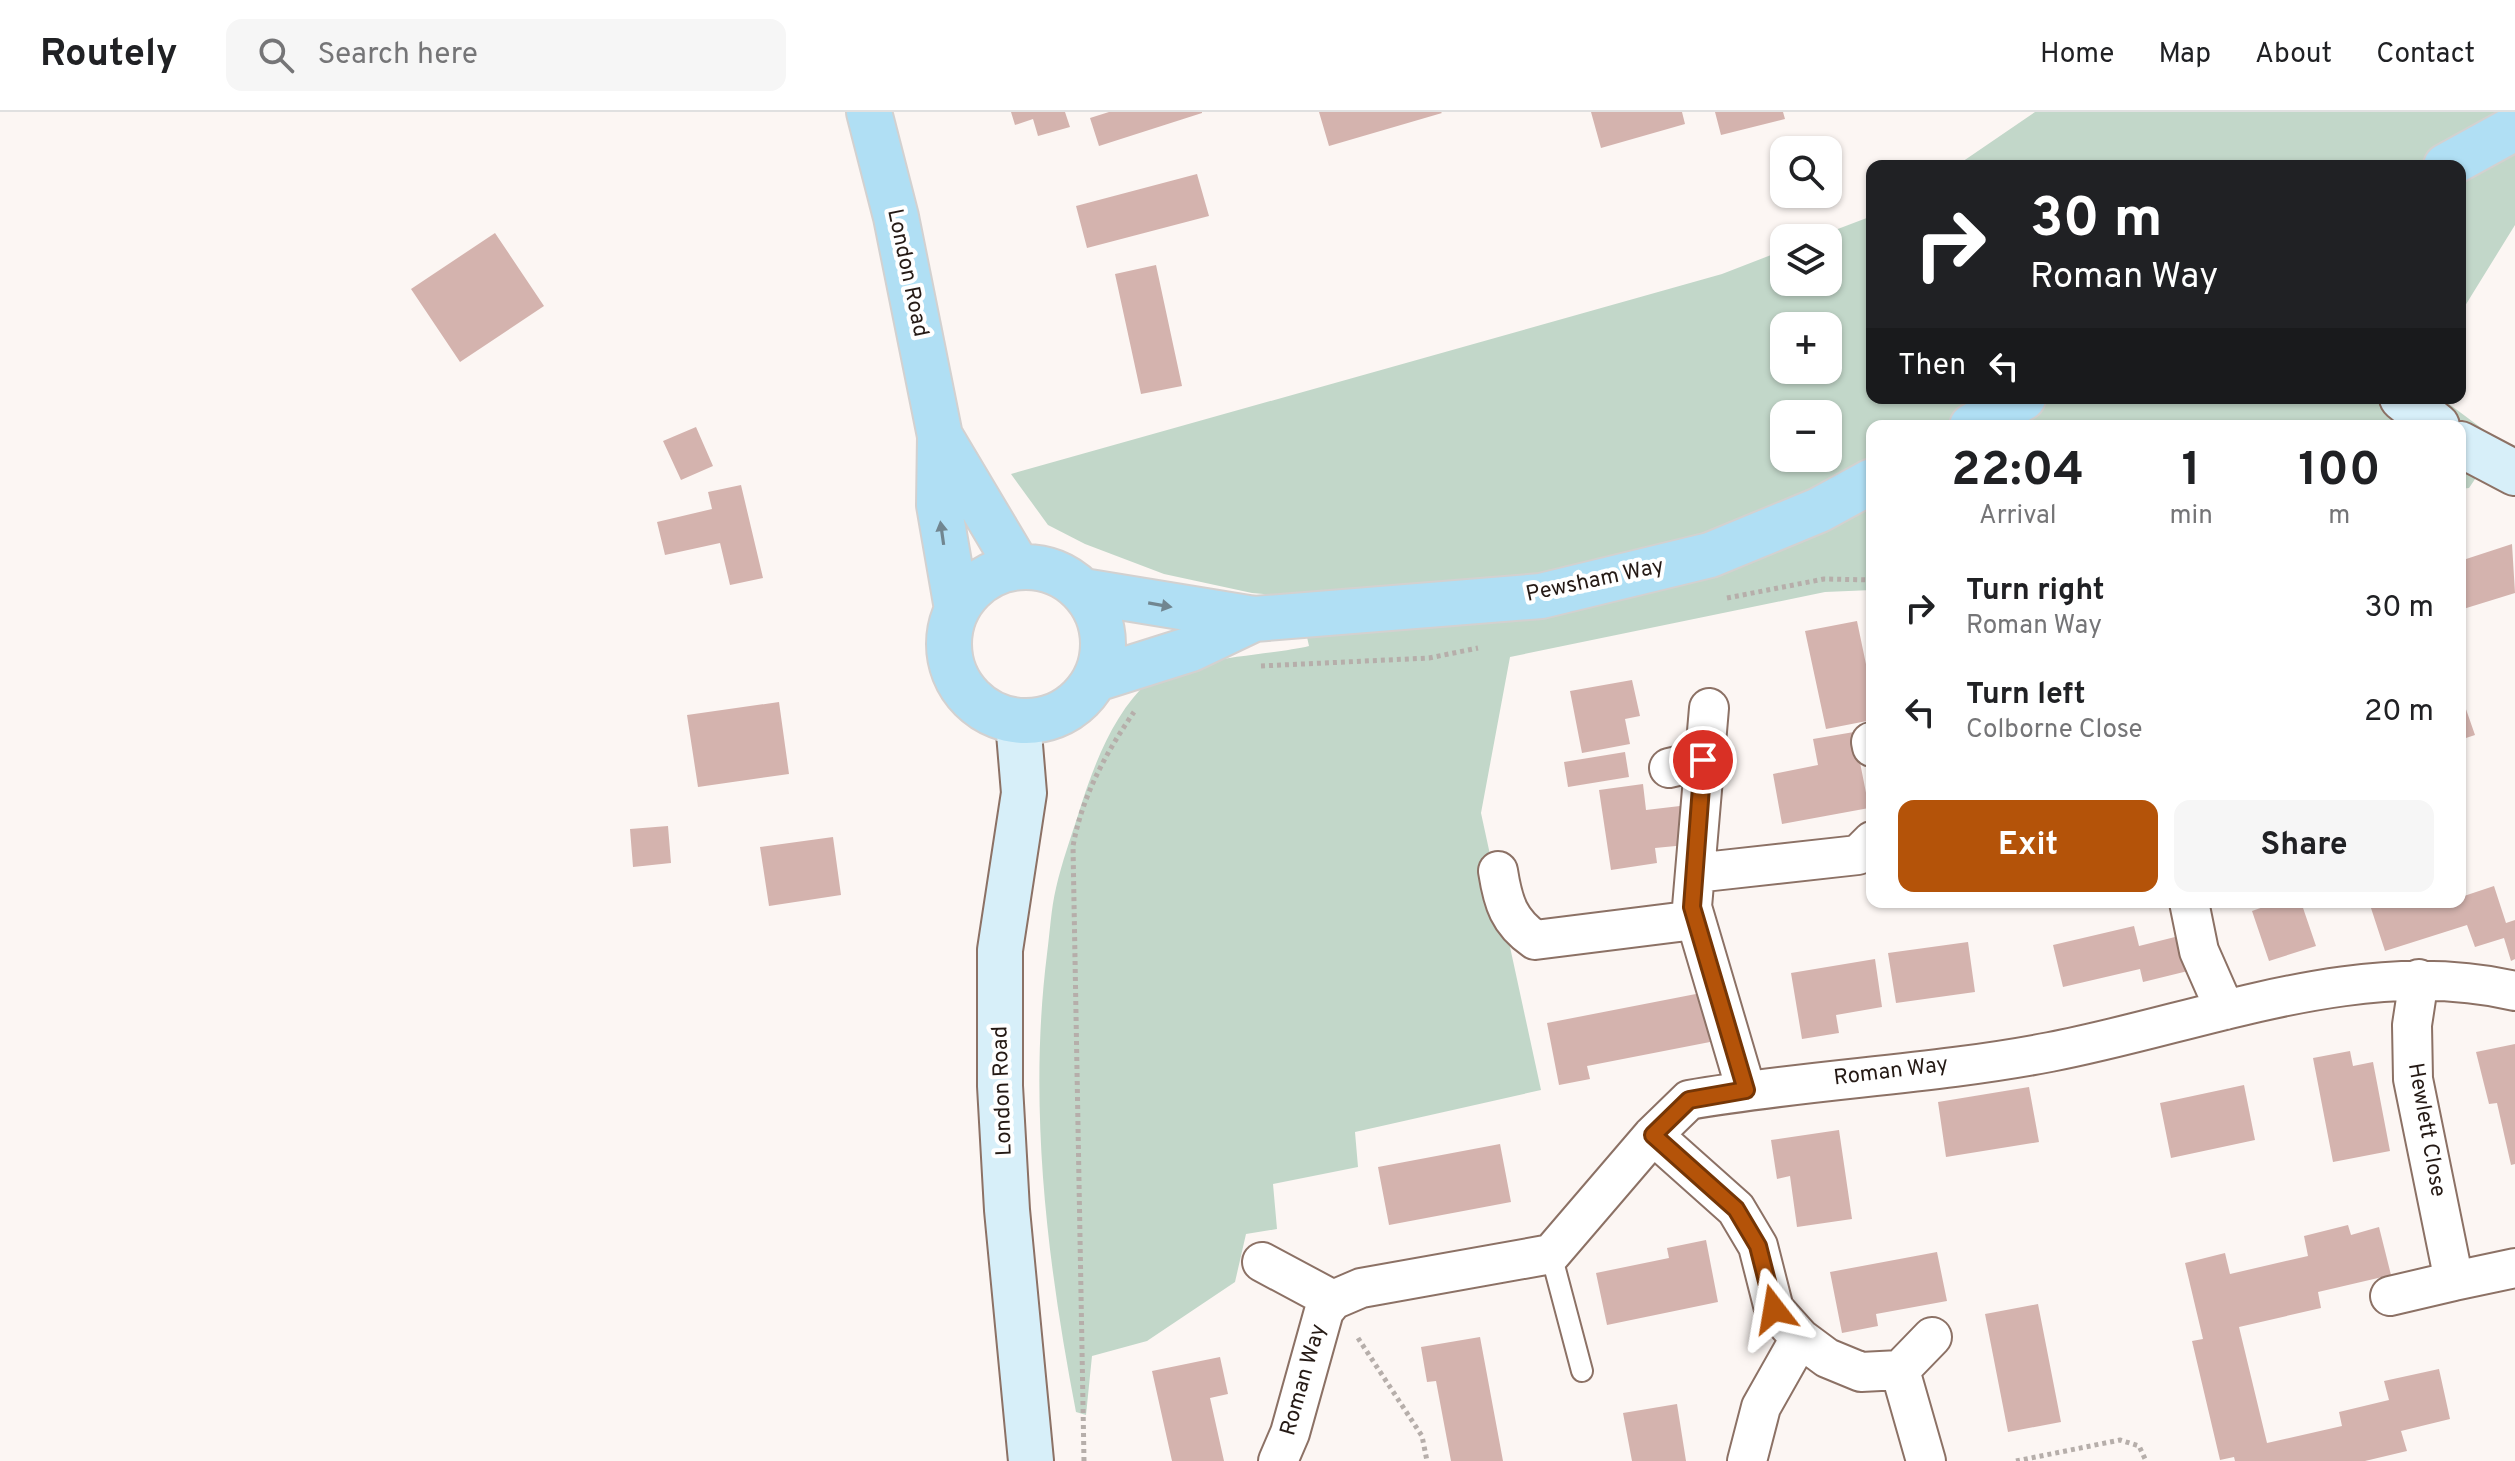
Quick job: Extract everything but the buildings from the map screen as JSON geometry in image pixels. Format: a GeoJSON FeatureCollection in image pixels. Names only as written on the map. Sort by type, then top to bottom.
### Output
{"type":"FeatureCollection","features":[{"type":"Feature","properties":{"kind":"main road","name":"London Road"},"geometry":{"type":"LineString","coordinates":[[869,112],[896,217],[940,436],[939,505],[957,609],[951,630],[950,655],[958,679],[983,707],[1018,721]]}},
{"type":"Feature","properties":{"kind":"main road"},"geometry":{"type":"LineString","coordinates":[[2457,160],[2515,128]]}},
{"type":"Feature","properties":{"kind":"main road"},"geometry":{"type":"LineString","coordinates":[[1983,420],[2012,404]]}},
{"type":"Feature","properties":{"kind":"main road","name":"London Road"},"geometry":{"type":"LineString","coordinates":[[940,436],[1018,567]]}},
{"type":"Feature","properties":{"kind":"main road","name":"Pewsham Way"},"geometry":{"type":"LineString","coordinates":[[1083,591],[1254,619],[1541,596],[1710,555],[1819,510],[1866,484]]}},
{"type":"Feature","properties":{"kind":"main road"},"geometry":{"type":"LineString","coordinates":[[957,609],[976,584],[1018,567],[1042,568],[1064,577],[1083,591],[1096,611],[1103,633],[1103,657],[1096,679],[1082,699],[1063,712],[1041,720],[1018,721]]}},
{"type":"Feature","properties":{"kind":"main road","name":"Pewsham Way"},"geometry":{"type":"LineString","coordinates":[[1096,679],[1191,649],[1254,619]]}},
{"type":"Feature","properties":{"kind":"street"},"geometry":{"type":"LineString","coordinates":[[2410,404],[2430,420]]}},
{"type":"Feature","properties":{"kind":"street"},"geometry":{"type":"LineString","coordinates":[[2466,447],[2515,473]]}},
{"type":"Feature","properties":{"kind":"street"},"geometry":{"type":"LineString","coordinates":[[1709,708],[1686,764],[1695,873],[1692,907],[1746,1090]]}},
{"type":"Feature","properties":{"kind":"street","name":"London Road"},"geometry":{"type":"LineString","coordinates":[[1018,721],[1024,793],[1000,950],[1000,1086],[1009,1225],[1031,1461]]}},
{"type":"Feature","properties":{"kind":"street"},"geometry":{"type":"LineString","coordinates":[[1695,873],[1858,855],[1866,847]]}},
{"type":"Feature","properties":{"kind":"street"},"geometry":{"type":"LineString","coordinates":[[1498,871],[1503,903],[1516,927],[1535,940],[1695,920]]}},
{"type":"Feature","properties":{"kind":"street"},"geometry":{"type":"LineString","coordinates":[[2190,908],[2199,951],[2225,1010]]}},
{"type":"Feature","properties":{"kind":"street","name":"Roman Way"},"geometry":{"type":"LineString","coordinates":[[1278,1461],[1290,1433],[1320,1321],[1333,1300],[1361,1288],[1551,1254],[1653,1135],[1689,1100],[1746,1090],[2047,1053],[2225,1010],[2322,991],[2419,979],[2515,991]]}},
{"type":"Feature","properties":{"kind":"street","name":"Hewlett Close"},"geometry":{"type":"LineString","coordinates":[[2419,979],[2412,1025],[2413,1079],[2454,1281]]}},
{"type":"Feature","properties":{"kind":"street"},"geometry":{"type":"LineString","coordinates":[[1653,1135],[1736,1209],[1758,1246],[1774,1309],[1800,1338],[1827,1358],[1861,1372],[1900,1370],[1932,1337]]}},
{"type":"Feature","properties":{"kind":"street","name":"Roman Way"},"geometry":{"type":"LineString","coordinates":[[1262,1262],[1333,1300]]}},
{"type":"Feature","properties":{"kind":"street"},"geometry":{"type":"LineString","coordinates":[[2390,1296],[2515,1268]]}},
{"type":"Feature","properties":{"kind":"street"},"geometry":{"type":"LineString","coordinates":[[1747,1461],[1761,1407],[1800,1338]]}},
{"type":"Feature","properties":{"kind":"street"},"geometry":{"type":"LineString","coordinates":[[1900,1370],[1926,1461]]}},
{"type":"Feature","properties":{"kind":"lane"},"geometry":{"type":"LineString","coordinates":[[1551,1254],[1582,1371]]}},
{"type":"Feature","properties":{"kind":"path"},"geometry":{"type":"LineString","coordinates":[[1711,601],[1824,579],[1866,580]]}},
{"type":"Feature","properties":{"kind":"path"},"geometry":{"type":"LineString","coordinates":[[1259,666],[1429,658],[1492,645]]}},
{"type":"Feature","properties":{"kind":"path"},"geometry":{"type":"LineString","coordinates":[[1084,1461],[1073,846],[1079,813],[1090,788],[1142,701]]}},
{"type":"Feature","properties":{"kind":"path","name":"Roman Way"},"geometry":{"type":"LineString","coordinates":[[1333,1300],[1422,1436],[1427,1461]]}},
{"type":"Feature","properties":{"kind":"path"},"geometry":{"type":"LineString","coordinates":[[2016,1461],[2120,1440],[2139,1446],[2146,1461]]}},
{"type":"Feature","properties":{"kind":"green space"},"geometry":{"type":"Polygon","coordinates":[[[2035,112],[2515,112],[2515,225],[2466,304],[2466,160],[1965,160],[2035,112]]]}},
{"type":"Feature","properties":{"kind":"green space"},"geometry":{"type":"Polygon","coordinates":[[[1866,218],[1866,404],[2449,404],[2500,442],[2466,488],[2466,420],[1866,420],[1866,590],[1825,592],[1510,657],[1481,813],[1541,1090],[1355,1132],[1358,1167],[1273,1184],[1277,1229],[1246,1234],[1235,1282],[1147,1341],[1092,1356],[1086,1415],[1076,1412],[1049,1241],[1040,1126],[1039,1068],[1047,954],[1053,904],[1064,859],[1106,742],[1125,708],[1150,680],[1162,673],[1202,662],[1309,646],[1298,597],[1252,593],[1164,574],[1085,544],[1048,525],[1011,474],[1722,274],[1770,255],[1770,296],[1842,296],[1842,227],[1866,218]]]}},
{"type":"Feature","properties":{"kind":"route"},"geometry":{"type":"LineString","coordinates":[[1703,760],[1692,907],[1746,1090],[1689,1100],[1653,1135],[1736,1209],[1758,1246],[1774,1309]]}}]}
